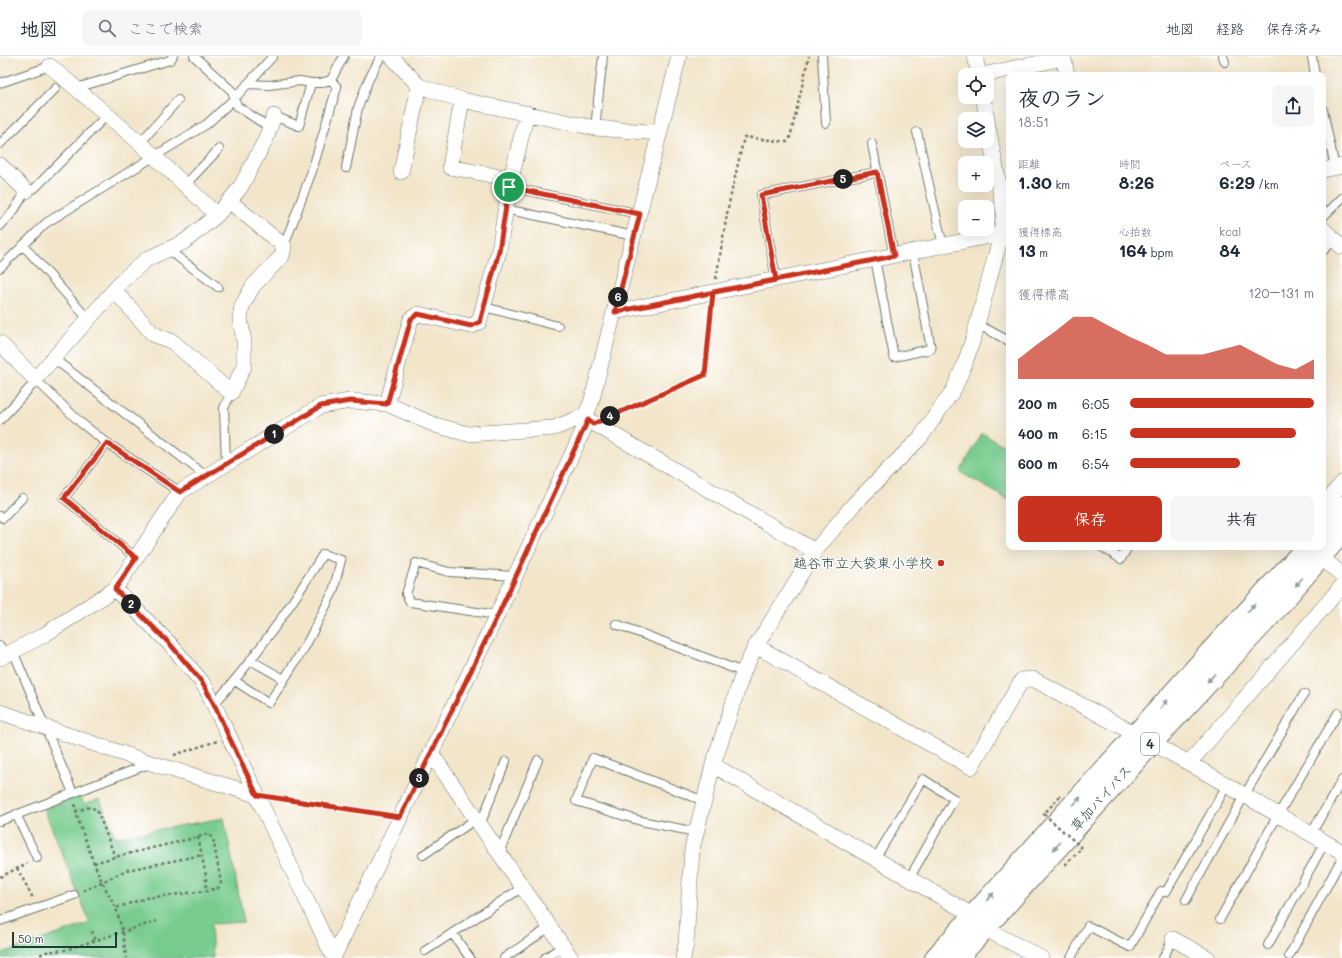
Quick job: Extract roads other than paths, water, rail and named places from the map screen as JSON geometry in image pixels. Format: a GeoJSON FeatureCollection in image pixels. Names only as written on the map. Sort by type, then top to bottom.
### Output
{"type":"FeatureCollection","features":[{"type":"Feature","properties":{"kind":"highway"},"geometry":{"type":"LineString","coordinates":[[1326,526],[1342,507]]}},
{"type":"Feature","properties":{"kind":"highway","name":"草加バイパス"},"geometry":{"type":"LineString","coordinates":[[1326,541],[1342,531]]}},
{"type":"Feature","properties":{"kind":"highway","name":"草加バイパス"},"geometry":{"type":"LineString","coordinates":[[936,958],[979,922],[1144,739],[1211,652],[1312,550]]}},
{"type":"Feature","properties":{"kind":"highway","name":"草加バイパス"},"geometry":{"type":"LineString","coordinates":[[957,958],[979,922]]}},
{"type":"Feature","properties":{"kind":"street"},"geometry":{"type":"LineString","coordinates":[[391,56],[419,86],[462,100],[595,128],[660,133]]}},
{"type":"Feature","properties":{"kind":"street"},"geometry":{"type":"LineString","coordinates":[[334,957],[498,615],[589,420],[591,403],[679,56]]}},
{"type":"Feature","properties":{"kind":"street"},"geometry":{"type":"LineString","coordinates":[[975,56],[977,68]]}},
{"type":"Feature","properties":{"kind":"street"},"geometry":{"type":"LineString","coordinates":[[994,72],[1063,57],[1066,72]]}},
{"type":"Feature","properties":{"kind":"street"},"geometry":{"type":"LineString","coordinates":[[50,66],[140,143],[218,215]]}},
{"type":"Feature","properties":{"kind":"street"},"geometry":{"type":"LineString","coordinates":[[401,172],[419,86]]}},
{"type":"Feature","properties":{"kind":"street"},"geometry":{"type":"LineString","coordinates":[[462,100],[450,167],[510,183]]}},
{"type":"Feature","properties":{"kind":"street"},"geometry":{"type":"LineString","coordinates":[[387,404],[411,319],[418,314],[471,326],[480,322],[499,251],[510,183],[527,113]]}},
{"type":"Feature","properties":{"kind":"street"},"geometry":{"type":"LineString","coordinates":[[0,343],[36,379],[114,290],[147,258],[184,242],[218,215],[240,188],[265,141],[272,122]]}},
{"type":"Feature","properties":{"kind":"street"},"geometry":{"type":"LineString","coordinates":[[683,958],[686,944],[692,849],[713,765],[743,672],[756,646],[815,550],[854,504],[920,438],[954,389],[965,363],[1005,238],[1004,212],[992,148]]}},
{"type":"Feature","properties":{"kind":"street"},"geometry":{"type":"LineString","coordinates":[[1,167],[26,191]]}},
{"type":"Feature","properties":{"kind":"street"},"geometry":{"type":"LineString","coordinates":[[114,290],[153,334],[173,342],[231,394],[244,366],[244,340],[240,319],[242,306],[252,286],[282,256],[284,246],[229,201]]}},
{"type":"Feature","properties":{"kind":"street"},"geometry":{"type":"LineString","coordinates":[[1326,232],[1338,243]]}},
{"type":"Feature","properties":{"kind":"street"},"geometry":{"type":"LineString","coordinates":[[615,312],[943,246],[1005,238]]}},
{"type":"Feature","properties":{"kind":"street"},"geometry":{"type":"LineString","coordinates":[[5,652],[44,635],[115,589],[180,492],[321,406],[350,401],[387,404],[435,425],[468,434],[554,428],[589,420],[815,550]]}},
{"type":"Feature","properties":{"kind":"street"},"geometry":{"type":"LineString","coordinates":[[1326,502],[1342,483]]}},
{"type":"Feature","properties":{"kind":"street"},"geometry":{"type":"LineString","coordinates":[[1312,550],[1342,575]]}},
{"type":"Feature","properties":{"kind":"street"},"geometry":{"type":"LineString","coordinates":[[1189,763],[1342,586]]}},
{"type":"Feature","properties":{"kind":"street"},"geometry":{"type":"LineString","coordinates":[[115,589],[170,644],[202,682],[214,704],[334,957]]}},
{"type":"Feature","properties":{"kind":"street"},"geometry":{"type":"LineString","coordinates":[[756,646],[972,767],[1022,680],[1032,678],[1189,763],[1342,852]]}},
{"type":"Feature","properties":{"kind":"street"},"geometry":{"type":"LineString","coordinates":[[0,712],[257,795]]}},
{"type":"Feature","properties":{"kind":"street"},"geometry":{"type":"LineString","coordinates":[[431,753],[567,952]]}},
{"type":"Feature","properties":{"kind":"street"},"geometry":{"type":"LineString","coordinates":[[713,765],[910,879],[1041,958]]}},
{"type":"Feature","properties":{"kind":"street"},"geometry":{"type":"LineString","coordinates":[[1173,939],[1208,958]]}},
{"type":"Feature","properties":{"kind":"lane"},"geometry":{"type":"LineString","coordinates":[[76,88],[170,60],[173,56]]}},
{"type":"Feature","properties":{"kind":"lane"},"geometry":{"type":"LineString","coordinates":[[194,56],[232,91],[237,106],[272,122],[299,126],[311,83]]}},
{"type":"Feature","properties":{"kind":"lane"},"geometry":{"type":"LineString","coordinates":[[247,84],[269,85],[300,81],[320,83],[331,80],[344,56]]}},
{"type":"Feature","properties":{"kind":"lane"},"geometry":{"type":"LineString","coordinates":[[346,168],[358,108],[368,81],[381,56]]}},
{"type":"Feature","properties":{"kind":"lane"},"geometry":{"type":"LineString","coordinates":[[595,128],[603,56]]}},
{"type":"Feature","properties":{"kind":"lane"},"geometry":{"type":"LineString","coordinates":[[822,56],[826,123]]}},
{"type":"Feature","properties":{"kind":"lane"},"geometry":{"type":"LineString","coordinates":[[0,268],[46,223],[207,124],[235,98],[271,57]]}},
{"type":"Feature","properties":{"kind":"lane"},"geometry":{"type":"LineString","coordinates":[[1312,57],[1314,72]]}},
{"type":"Feature","properties":{"kind":"lane"},"geometry":{"type":"LineString","coordinates":[[0,83],[50,66]]}},
{"type":"Feature","properties":{"kind":"lane"},"geometry":{"type":"LineString","coordinates":[[284,246],[312,171],[337,87],[331,80]]}},
{"type":"Feature","properties":{"kind":"lane"},"geometry":{"type":"LineString","coordinates":[[0,144],[56,88]]}},
{"type":"Feature","properties":{"kind":"lane"},"geometry":{"type":"LineString","coordinates":[[140,143],[178,100]]}},
{"type":"Feature","properties":{"kind":"lane"},"geometry":{"type":"LineString","coordinates":[[0,226],[13,212],[26,191],[35,188],[107,115]]}},
{"type":"Feature","properties":{"kind":"lane"},"geometry":{"type":"LineString","coordinates":[[1326,127],[1333,168]]}},
{"type":"Feature","properties":{"kind":"lane"},"geometry":{"type":"LineString","coordinates":[[917,132],[943,246]]}},
{"type":"Feature","properties":{"kind":"lane"},"geometry":{"type":"LineString","coordinates":[[872,144],[894,256]]}},
{"type":"Feature","properties":{"kind":"lane"},"geometry":{"type":"LineString","coordinates":[[185,185],[219,149]]}},
{"type":"Feature","properties":{"kind":"lane"},"geometry":{"type":"LineString","coordinates":[[776,280],[761,195],[877,172]]}},
{"type":"Feature","properties":{"kind":"lane"},"geometry":{"type":"LineString","coordinates":[[510,183],[640,214]]}},
{"type":"Feature","properties":{"kind":"lane"},"geometry":{"type":"LineString","coordinates":[[1326,214],[1342,198]]}},
{"type":"Feature","properties":{"kind":"lane"},"geometry":{"type":"LineString","coordinates":[[506,209],[634,236]]}},
{"type":"Feature","properties":{"kind":"lane"},"geometry":{"type":"LineString","coordinates":[[1326,249],[1338,243]]}},
{"type":"Feature","properties":{"kind":"lane"},"geometry":{"type":"LineString","coordinates":[[23,245],[88,319]]}},
{"type":"Feature","properties":{"kind":"lane"},"geometry":{"type":"LineString","coordinates":[[167,249],[218,287]]}},
{"type":"Feature","properties":{"kind":"lane"},"geometry":{"type":"LineString","coordinates":[[875,259],[894,357],[932,349],[912,252]]}},
{"type":"Feature","properties":{"kind":"lane"},"geometry":{"type":"LineString","coordinates":[[484,307],[558,326]]}},
{"type":"Feature","properties":{"kind":"lane"},"geometry":{"type":"LineString","coordinates":[[977,324],[1006,339]]}},
{"type":"Feature","properties":{"kind":"lane"},"geometry":{"type":"LineString","coordinates":[[54,358],[206,476]]}},
{"type":"Feature","properties":{"kind":"lane"},"geometry":{"type":"LineString","coordinates":[[0,420],[36,379],[81,423],[107,443],[180,492]]}},
{"type":"Feature","properties":{"kind":"lane"},"geometry":{"type":"LineString","coordinates":[[226,463],[224,408],[231,394]]}},
{"type":"Feature","properties":{"kind":"lane"},"geometry":{"type":"LineString","coordinates":[[107,443],[64,498],[136,558]]}},
{"type":"Feature","properties":{"kind":"lane"},"geometry":{"type":"LineString","coordinates":[[0,516],[3,518],[22,498]]}},
{"type":"Feature","properties":{"kind":"lane"},"geometry":{"type":"LineString","coordinates":[[1107,550],[1121,559],[1126,550]]}},
{"type":"Feature","properties":{"kind":"lane"},"geometry":{"type":"LineString","coordinates":[[214,704],[236,681],[300,591],[323,554],[342,560],[333,592],[306,645],[269,702],[236,681]]}},
{"type":"Feature","properties":{"kind":"lane"},"geometry":{"type":"LineString","coordinates":[[498,615],[410,602],[406,594],[416,563],[449,572],[516,576]]}},
{"type":"Feature","properties":{"kind":"lane"},"geometry":{"type":"LineString","coordinates":[[616,624],[743,672]]}},
{"type":"Feature","properties":{"kind":"lane"},"geometry":{"type":"LineString","coordinates":[[5,652],[46,727],[73,793]]}},
{"type":"Feature","properties":{"kind":"lane"},"geometry":{"type":"LineString","coordinates":[[250,660],[284,679]]}},
{"type":"Feature","properties":{"kind":"lane"},"geometry":{"type":"LineString","coordinates":[[1186,900],[1244,796],[1304,694]]}},
{"type":"Feature","properties":{"kind":"lane"},"geometry":{"type":"LineString","coordinates":[[1220,919],[1338,712]]}},
{"type":"Feature","properties":{"kind":"lane"},"geometry":{"type":"LineString","coordinates":[[696,832],[641,821],[576,801],[593,758],[704,801]]}},
{"type":"Feature","properties":{"kind":"lane"},"geometry":{"type":"LineString","coordinates":[[499,853],[538,760]]}},
{"type":"Feature","properties":{"kind":"lane"},"geometry":{"type":"LineString","coordinates":[[0,821],[151,762]]}},
{"type":"Feature","properties":{"kind":"lane"},"geometry":{"type":"LineString","coordinates":[[423,855],[478,822],[506,762]]}},
{"type":"Feature","properties":{"kind":"lane"},"geometry":{"type":"LineString","coordinates":[[875,859],[923,779],[954,799],[910,879]]}},
{"type":"Feature","properties":{"kind":"lane"},"geometry":{"type":"LineString","coordinates":[[1311,834],[1342,780]]}},
{"type":"Feature","properties":{"kind":"lane"},"geometry":{"type":"LineString","coordinates":[[1071,958],[1088,926],[1130,946],[1160,891],[1166,892],[1227,786]]}},
{"type":"Feature","properties":{"kind":"lane"},"geometry":{"type":"LineString","coordinates":[[16,814],[37,858]]}},
{"type":"Feature","properties":{"kind":"lane"},"geometry":{"type":"LineString","coordinates":[[1268,945],[1325,842]]}},
{"type":"Feature","properties":{"kind":"lane"},"geometry":{"type":"LineString","coordinates":[[1289,956],[1342,858]]}},
{"type":"Feature","properties":{"kind":"lane"},"geometry":{"type":"LineString","coordinates":[[425,951],[522,887]]}},
{"type":"Feature","properties":{"kind":"lane"},"geometry":{"type":"LineString","coordinates":[[0,921],[74,895]]}},
{"type":"Feature","properties":{"kind":"lane"},"geometry":{"type":"LineString","coordinates":[[504,958],[550,927]]}},
{"type":"Feature","properties":{"kind":"lane"},"geometry":{"type":"LineString","coordinates":[[452,934],[470,958]]}},
{"type":"Feature","properties":{"kind":"lane"},"geometry":{"type":"LineString","coordinates":[[1163,958],[1173,939]]}},
{"type":"Feature","properties":{"kind":"lane"},"geometry":{"type":"LineString","coordinates":[[545,958],[567,952]]}},
{"type":"Feature","properties":{"kind":"place","name":"越谷市立大袋東小学校"},"geometry":{"type":"Point","coordinates":[941,563]}}]}
